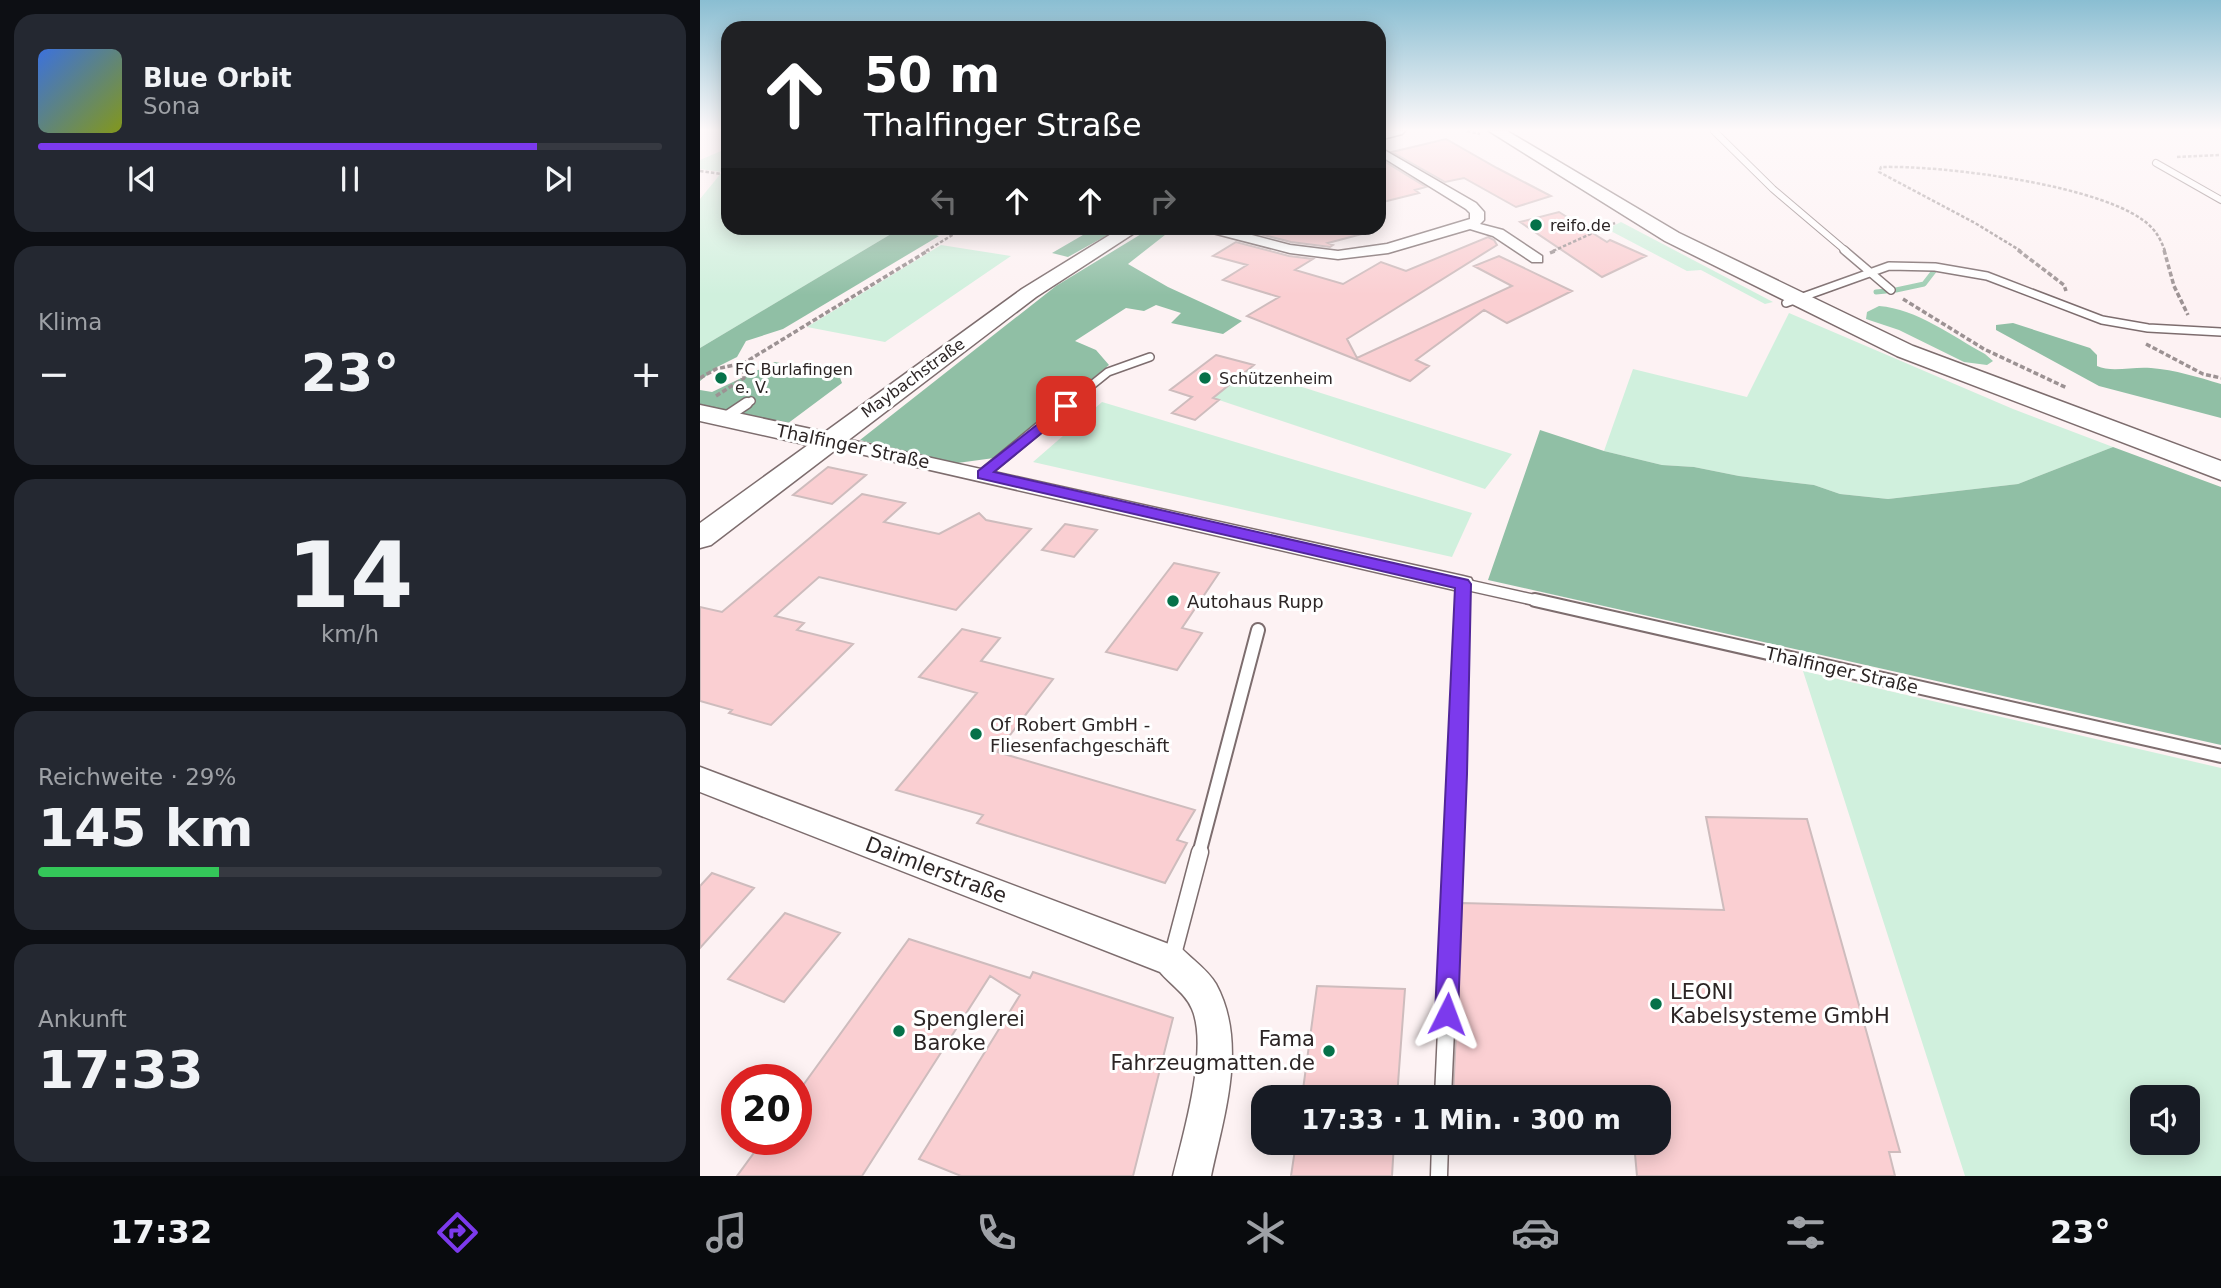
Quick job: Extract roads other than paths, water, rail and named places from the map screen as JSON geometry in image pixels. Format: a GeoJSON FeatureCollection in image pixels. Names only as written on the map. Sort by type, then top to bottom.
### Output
{"type":"FeatureCollection","features":[{"type":"Feature","properties":{"kind":"street"},"geometry":{"type":"LineString","coordinates":[[1240,235],[1337,255],[1361,253],[1470,225],[1478,218],[1471,206],[1438,186]]}},
{"type":"Feature","properties":{"kind":"street"},"geometry":{"type":"LineString","coordinates":[[1588,186],[1672,237],[1790,300],[1905,351],[2221,471]]}},
{"type":"Feature","properties":{"kind":"street"},"geometry":{"type":"LineString","coordinates":[[1470,225],[1498,233],[1536,259]]}},
{"type":"Feature","properties":{"kind":"street","name":"Maybachstraße"},"geometry":{"type":"LineString","coordinates":[[700,538],[1029,292],[1122,235]]}},
{"type":"Feature","properties":{"kind":"street","name":"Thalfinger Straße"},"geometry":{"type":"LineString","coordinates":[[711,410],[828,441],[1463,584]]}},
{"type":"Feature","properties":{"kind":"street","name":"Daimlerstraße"},"geometry":{"type":"LineString","coordinates":[[700,779],[1171,960],[1204,997],[1216,1043],[1192,1176]]}},
{"type":"Feature","properties":{"kind":"lane"},"geometry":{"type":"LineString","coordinates":[[1770,186],[1891,290]]}},
{"type":"Feature","properties":{"kind":"lane"},"geometry":{"type":"LineString","coordinates":[[2196,186],[2221,200]]}},
{"type":"Feature","properties":{"kind":"lane"},"geometry":{"type":"LineString","coordinates":[[1790,300],[1889,266],[1935,267],[1987,276],[2102,320],[2148,328],[2221,332]]}},
{"type":"Feature","properties":{"kind":"lane"},"geometry":{"type":"LineString","coordinates":[[983,474],[1108,372],[1150,357]]}},
{"type":"Feature","properties":{"kind":"lane"},"geometry":{"type":"LineString","coordinates":[[711,410],[751,401]]}},
{"type":"Feature","properties":{"kind":"lane"},"geometry":{"type":"LineString","coordinates":[[1444,1085],[1458,774],[1463,584]]}},
{"type":"Feature","properties":{"kind":"lane","name":"Thalfinger Straße"},"geometry":{"type":"LineString","coordinates":[[1463,584],[2221,756]]}},
{"type":"Feature","properties":{"kind":"lane"},"geometry":{"type":"LineString","coordinates":[[1171,960],[1258,629]]}},
{"type":"Feature","properties":{"kind":"lane"},"geometry":{"type":"LineString","coordinates":[[1439,1176],[1440,1155]]}},
{"type":"Feature","properties":{"kind":"waterway"},"geometry":{"type":"LineString","coordinates":[[1896,290],[1924,284],[1934,271]]}},
{"type":"Feature","properties":{"kind":"waterway"},"geometry":{"type":"LineString","coordinates":[[1876,292],[1886,291]]}},
{"type":"Feature","properties":{"kind":"place","name":"reifo.de"},"geometry":{"type":"Point","coordinates":[1536,225]}},
{"type":"Feature","properties":{"kind":"place","name":"FC Burlafingen e. V."},"geometry":{"type":"Point","coordinates":[721,378]}},
{"type":"Feature","properties":{"kind":"place","name":"Schützenheim"},"geometry":{"type":"Point","coordinates":[1205,378]}},
{"type":"Feature","properties":{"kind":"place","name":"Autohaus Rupp"},"geometry":{"type":"Point","coordinates":[1173,601]}},
{"type":"Feature","properties":{"kind":"place","name":"Of Robert GmbH - Fliesenfachgeschäft"},"geometry":{"type":"Point","coordinates":[976,734]}},
{"type":"Feature","properties":{"kind":"place","name":"LEONI Kabelsysteme GmbH"},"geometry":{"type":"Point","coordinates":[1656,1004]}},
{"type":"Feature","properties":{"kind":"place","name":"Spenglerei Baroke"},"geometry":{"type":"Point","coordinates":[899,1031]}},
{"type":"Feature","properties":{"kind":"place","name":"Fama Fahrzeugmatten.de"},"geometry":{"type":"Point","coordinates":[1329,1051]}}]}
